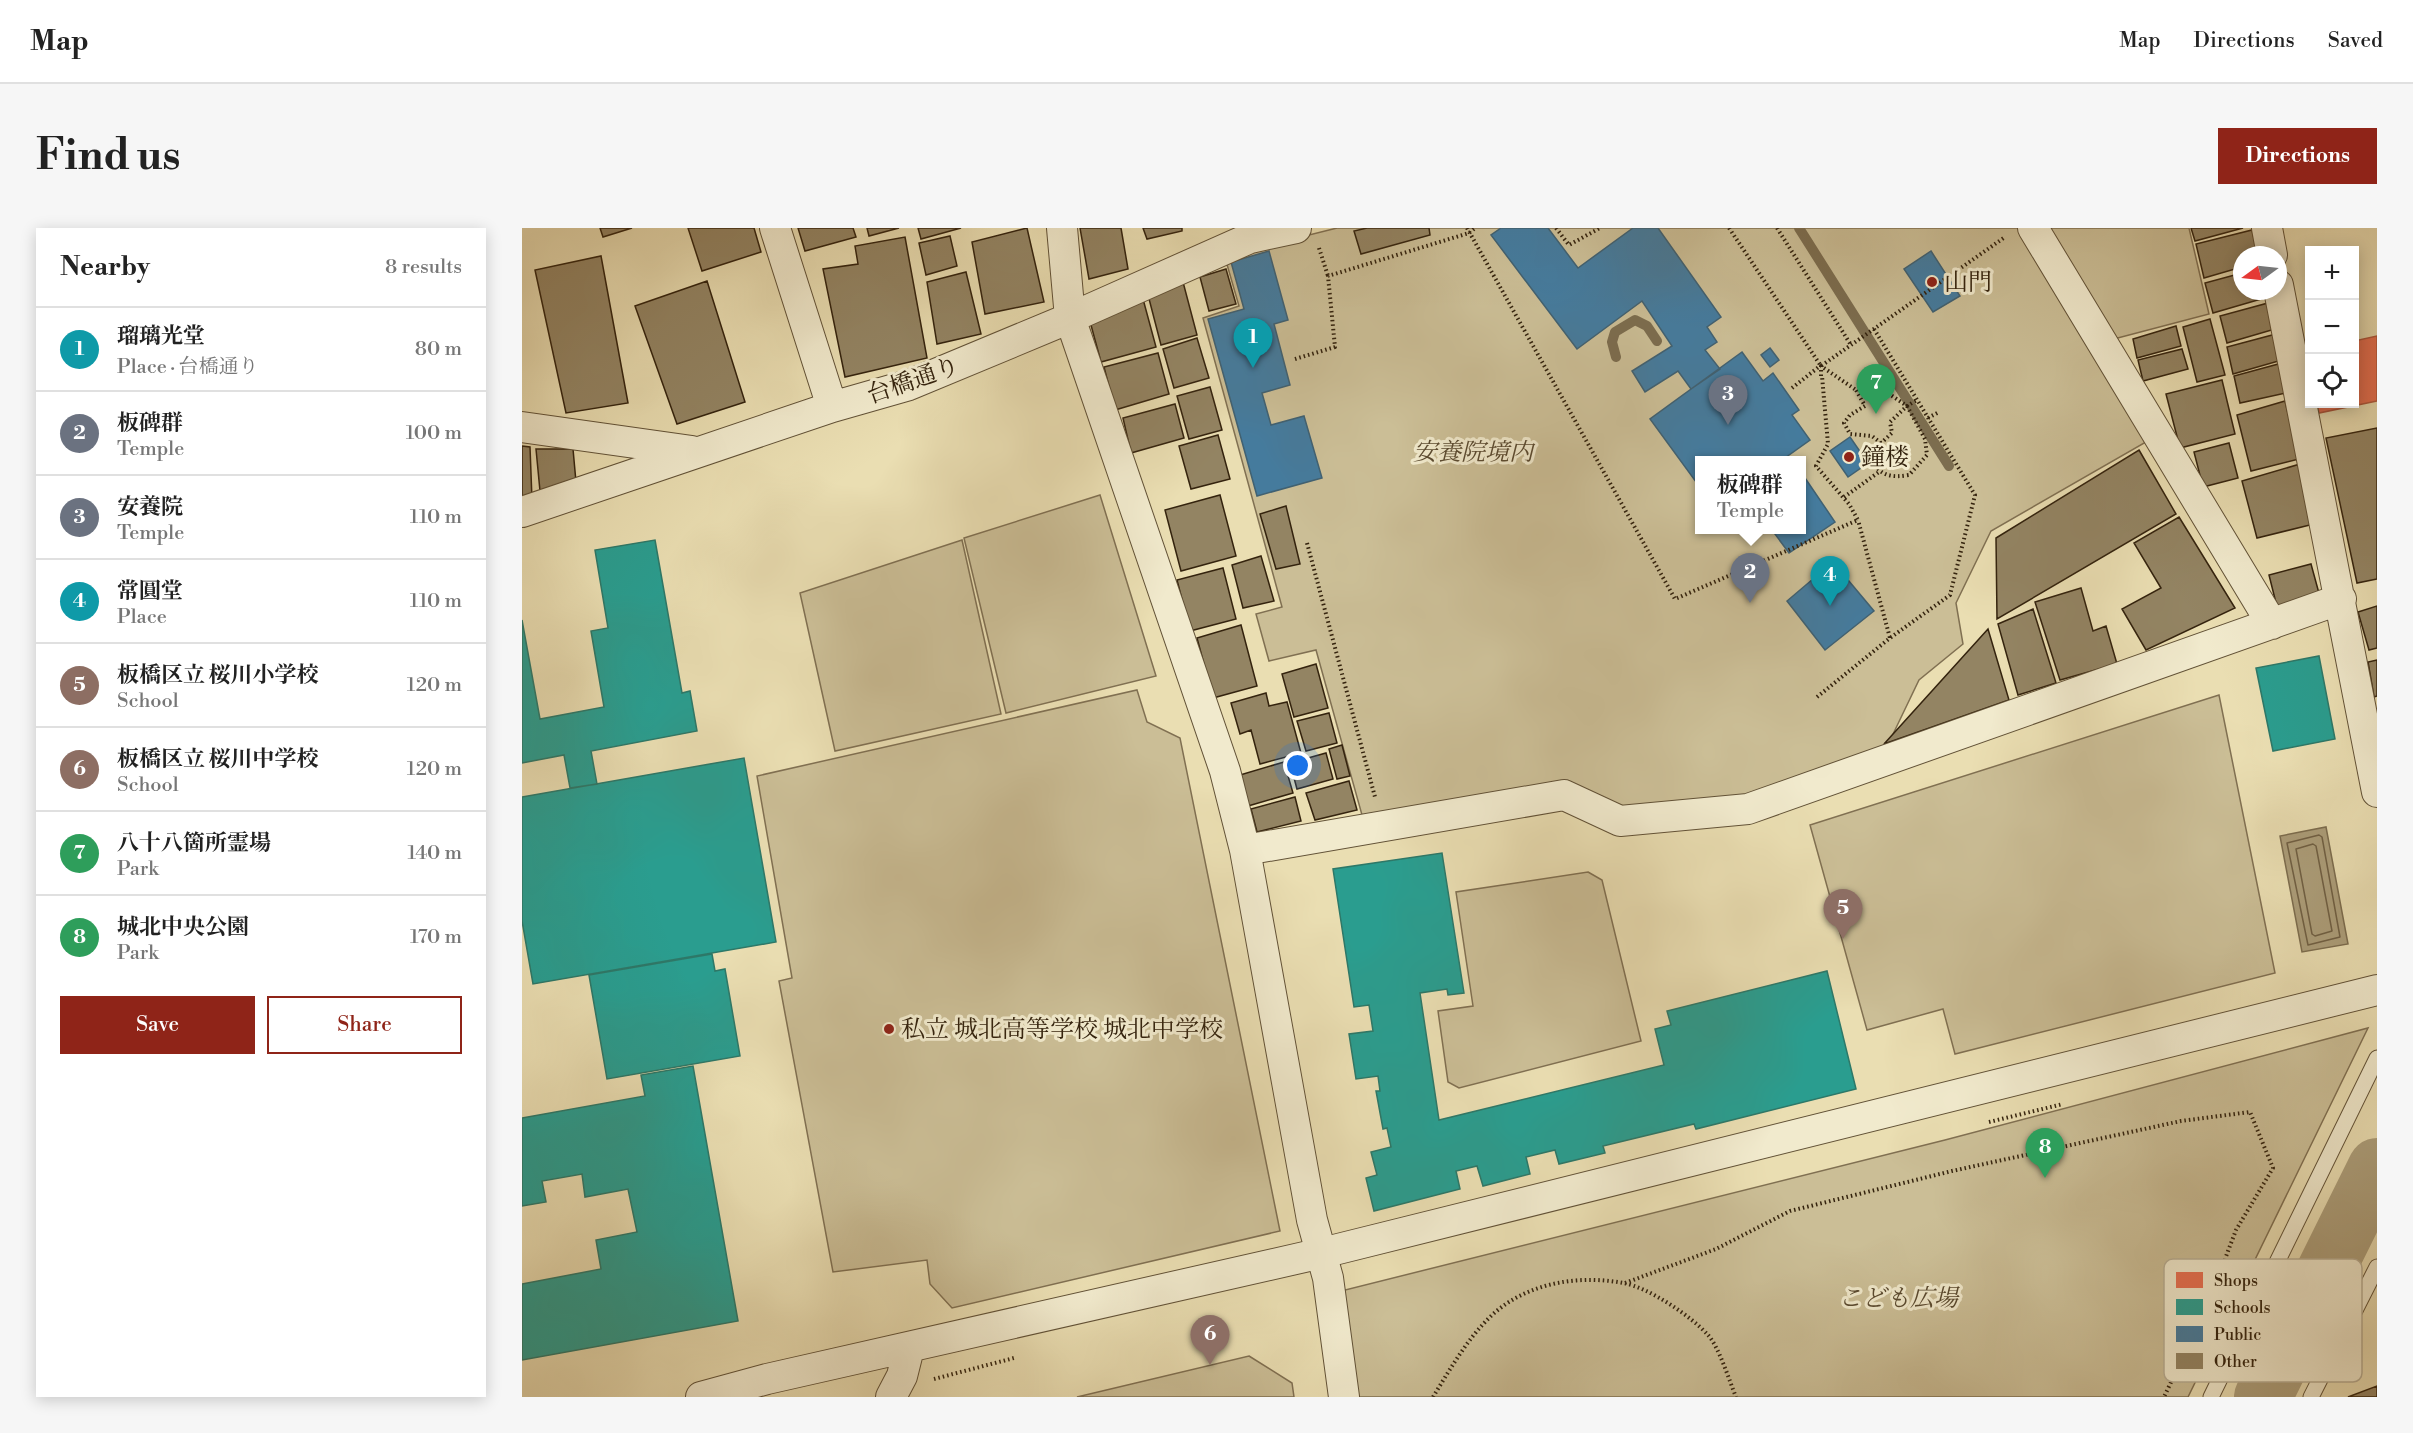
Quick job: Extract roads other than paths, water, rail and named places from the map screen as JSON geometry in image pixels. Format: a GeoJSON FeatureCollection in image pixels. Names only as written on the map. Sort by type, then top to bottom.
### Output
{"type":"FeatureCollection","features":[{"type":"Feature","properties":{"kind":"street"},"geometry":{"type":"LineString","coordinates":[[775,228],[832,407]]}},
{"type":"Feature","properties":{"kind":"street"},"geometry":{"type":"LineString","coordinates":[[1062,228],[1070,318],[1225,771],[1245,850],[1312,1220],[1322,1253],[1332,1305],[1344,1397]]}},
{"type":"Feature","properties":{"kind":"street"},"geometry":{"type":"LineString","coordinates":[[2267,228],[2270,246]]}},
{"type":"Feature","properties":{"kind":"street"},"geometry":{"type":"LineString","coordinates":[[2020,232],[2272,624]]}},
{"type":"Feature","properties":{"kind":"street","name":"台橋通り"},"geometry":{"type":"LineString","coordinates":[[522,512],[832,407],[909,385],[1070,318],[1250,233],[1306,233]]}},
{"type":"Feature","properties":{"kind":"street"},"geometry":{"type":"LineString","coordinates":[[2281,300],[2341,598],[2377,792]]}},
{"type":"Feature","properties":{"kind":"street"},"geometry":{"type":"LineString","coordinates":[[522,427],[698,452]]}},
{"type":"Feature","properties":{"kind":"street"},"geometry":{"type":"LineString","coordinates":[[1245,850],[1564,795],[1620,821],[1748,809],[2341,598]]}},
{"type":"Feature","properties":{"kind":"street"},"geometry":{"type":"LineString","coordinates":[[700,1397],[1322,1253],[2377,990]]}},
{"type":"Feature","properties":{"kind":"street"},"geometry":{"type":"LineString","coordinates":[[891,1397],[902,1376],[909,1348]]}},
{"type":"Feature","properties":{"kind":"lane"},"geometry":{"type":"LineString","coordinates":[[2279,1259],[2377,1058]]}},
{"type":"Feature","properties":{"kind":"lane"},"geometry":{"type":"LineString","coordinates":[[2362,1297],[2377,1267]]}},
{"type":"Feature","properties":{"kind":"lane"},"geometry":{"type":"LineString","coordinates":[[2211,1397],[2218,1382]]}},
{"type":"Feature","properties":{"kind":"lane"},"geometry":{"type":"LineString","coordinates":[[2311,1397],[2319,1382]]}},
{"type":"Feature","properties":{"kind":"water"},"geometry":{"type":"Polygon","coordinates":[[[2326,827],[2348,944],[2302,952],[2280,836],[2326,827]]]}},
{"type":"Feature","properties":{"kind":"waterway"},"geometry":{"type":"LineString","coordinates":[[1799,228],[1949,466]]}},
{"type":"Feature","properties":{"kind":"waterway"},"geometry":{"type":"LineString","coordinates":[[1616,357],[1612,342],[1615,332],[1635,320],[1647,326],[1657,341]]}},
{"type":"Feature","properties":{"kind":"waterway"},"geometry":{"type":"LineString","coordinates":[[2331,1259],[2377,1167]]}},
{"type":"Feature","properties":{"kind":"waterway"},"geometry":{"type":"LineString","coordinates":[[2263,1397],[2270,1382]]}},
{"type":"Feature","properties":{"kind":"place","name":"山門"},"geometry":{"type":"Point","coordinates":[1932,282]}},
{"type":"Feature","properties":{"kind":"place","name":"瑠璃光堂"},"geometry":{"type":"Point","coordinates":[1253,368]}},
{"type":"Feature","properties":{"kind":"place","name":"八十八箇所霊場"},"geometry":{"type":"Point","coordinates":[1876,414]}},
{"type":"Feature","properties":{"kind":"place","name":"安養院"},"geometry":{"type":"Point","coordinates":[1728,425]}},
{"type":"Feature","properties":{"kind":"place","name":"鐘楼"},"geometry":{"type":"Point","coordinates":[1849,457]}},
{"type":"Feature","properties":{"kind":"place","name":"板碑群"},"geometry":{"type":"Point","coordinates":[1750,603]}},
{"type":"Feature","properties":{"kind":"place","name":"常圓堂"},"geometry":{"type":"Point","coordinates":[1830,606]}},
{"type":"Feature","properties":{"kind":"place","name":"板橋区立 桜川小学校"},"geometry":{"type":"Point","coordinates":[1843,939]}},
{"type":"Feature","properties":{"kind":"place","name":"私立 城北高等学校 城北中学校"},"geometry":{"type":"Point","coordinates":[889,1029]}},
{"type":"Feature","properties":{"kind":"place","name":"城北中央公園"},"geometry":{"type":"Point","coordinates":[2045,1178]}},
{"type":"Feature","properties":{"kind":"place","name":"板橋区立 桜川中学校"},"geometry":{"type":"Point","coordinates":[1210,1365]}},
{"type":"Feature","properties":{"kind":"park label","name":"安養院境内"},"geometry":{"type":"Point","coordinates":[1473,452]}},
{"type":"Feature","properties":{"kind":"park label","name":"こども広場"},"geometry":{"type":"Point","coordinates":[1898,1298]}}]}
